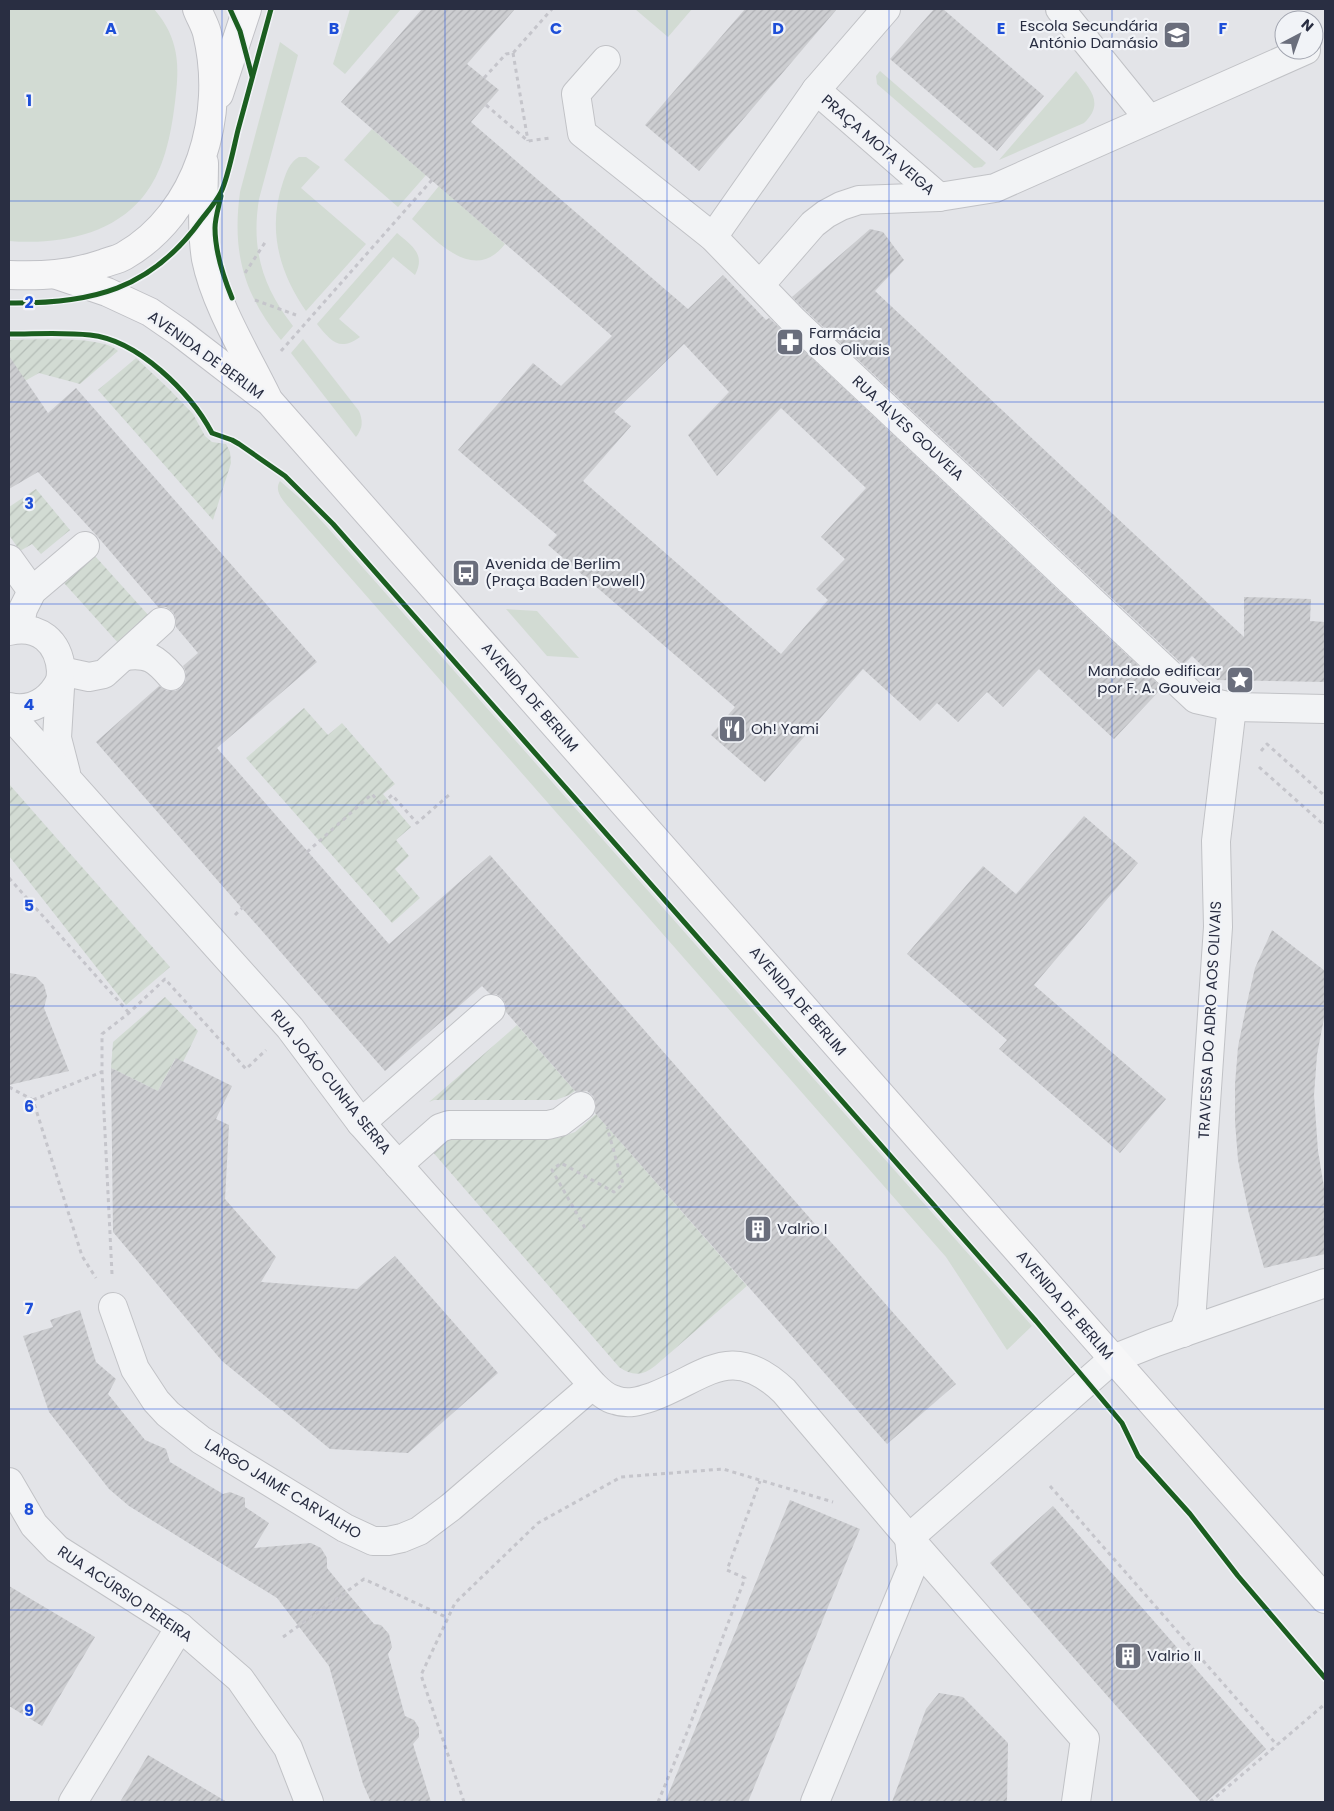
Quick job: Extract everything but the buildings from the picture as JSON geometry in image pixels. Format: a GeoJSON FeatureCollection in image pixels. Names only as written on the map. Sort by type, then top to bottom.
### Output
{"type":"FeatureCollection","features":[{"type":"Feature","properties":{"kind":"main road"},"geometry":{"type":"LineString","coordinates":[[197,9],[207,32],[213,71],[213,112]]}},
{"type":"Feature","properties":{"kind":"main road"},"geometry":{"type":"LineString","coordinates":[[9,275],[57,275],[90,268],[122,257],[142,244],[161,227],[176,209],[204,152],[213,112],[247,9]]}},
{"type":"Feature","properties":{"kind":"main road","name":"AVENIDA DE BERLIM"},"geometry":{"type":"LineString","coordinates":[[204,152],[204,236],[206,258],[211,279],[220,303],[270,402]]}},
{"type":"Feature","properties":{"kind":"main road","name":"AVENIDA DE BERLIM"},"geometry":{"type":"LineString","coordinates":[[57,275],[107,292],[150,312],[270,402],[1325,1599]]}},
{"type":"Feature","properties":{"kind":"street","name":"PRAÇA MOTA VEIGA"},"geometry":{"type":"LineString","coordinates":[[713,237],[816,90],[886,9]]}},
{"type":"Feature","properties":{"kind":"street"},"geometry":{"type":"LineString","coordinates":[[1060,9],[1149,120]]}},
{"type":"Feature","properties":{"kind":"street","name":"RUA ALVES GOUVEIA"},"geometry":{"type":"LineString","coordinates":[[606,60],[576,94],[582,133],[713,237],[793,320],[1196,699],[1231,716],[1325,709]]}},
{"type":"Feature","properties":{"kind":"street"},"geometry":{"type":"LineString","coordinates":[[938,197],[995,188],[1284,60]]}},
{"type":"Feature","properties":{"kind":"street","name":"PRAÇA MOTA VEIGA"},"geometry":{"type":"LineString","coordinates":[[816,90],[938,197]]}},
{"type":"Feature","properties":{"kind":"street","name":"PRAÇA MOTA VEIGA"},"geometry":{"type":"LineString","coordinates":[[760,285],[813,224],[841,206],[859,200],[938,197]]}},
{"type":"Feature","properties":{"kind":"street"},"geometry":{"type":"LineString","coordinates":[[14,630],[32,591],[85,546]]}},
{"type":"Feature","properties":{"kind":"street"},"geometry":{"type":"LineString","coordinates":[[9,559],[32,591]]}},
{"type":"Feature","properties":{"kind":"street"},"geometry":{"type":"LineString","coordinates":[[9,707],[29,709],[39,705],[55,691],[61,676],[89,677],[104,674],[161,622]]}},
{"type":"Feature","properties":{"kind":"street","name":"RUA JOÃO CUNHA SERRA"},"geometry":{"type":"LineString","coordinates":[[14,630],[30,630],[40,634],[50,641],[56,649],[60,660],[61,676],[57,738],[68,780]]}},
{"type":"Feature","properties":{"kind":"street"},"geometry":{"type":"LineString","coordinates":[[125,656],[142,655],[151,658],[159,663],[171,676]]}},
{"type":"Feature","properties":{"kind":"street","name":"RUA JOÃO CUNHA SERRA"},"geometry":{"type":"LineString","coordinates":[[9,714],[290,1028],[361,1123],[593,1385],[613,1400],[625,1403],[640,1401],[657,1395],[715,1367],[729,1365],[744,1366],[758,1371],[771,1379],[784,1391],[909,1538],[1085,1739],[1076,1802]]}},
{"type":"Feature","properties":{"kind":"street","name":"TRAVESSA DO ADRO AOS OLIVAIS"},"geometry":{"type":"LineString","coordinates":[[1183,1333],[1192,1308],[1218,927],[1216,841],[1231,716]]}},
{"type":"Feature","properties":{"kind":"street"},"geometry":{"type":"LineString","coordinates":[[361,1123],[491,1009]]}},
{"type":"Feature","properties":{"kind":"street"},"geometry":{"type":"LineString","coordinates":[[398,1165],[440,1128],[449,1124],[548,1125],[560,1122],[581,1106]]}},
{"type":"Feature","properties":{"kind":"street"},"geometry":{"type":"LineString","coordinates":[[815,1802],[912,1567],[909,1538],[1113,1359],[1325,1283]]}},
{"type":"Feature","properties":{"kind":"street","name":"LARGO JAIME CARVALHO"},"geometry":{"type":"LineString","coordinates":[[113,1307],[135,1369],[156,1401],[168,1414],[201,1440],[346,1528],[373,1540],[388,1541],[419,1531],[451,1507],[593,1385]]}},
{"type":"Feature","properties":{"kind":"street","name":"RUA ACÚRSIO PEREIRA"},"geometry":{"type":"LineString","coordinates":[[9,1482],[34,1525],[57,1549],[180,1627],[240,1678],[288,1748],[309,1802]]}},
{"type":"Feature","properties":{"kind":"street"},"geometry":{"type":"LineString","coordinates":[[73,1802],[180,1627]]}},
{"type":"Feature","properties":{"kind":"path"},"geometry":{"type":"LineString","coordinates":[[484,78],[506,54],[513,54],[552,9]]}},
{"type":"Feature","properties":{"kind":"path"},"geometry":{"type":"LineString","coordinates":[[513,54],[528,141]]}},
{"type":"Feature","properties":{"kind":"path"},"geometry":{"type":"LineString","coordinates":[[486,105],[528,141],[553,137]]}},
{"type":"Feature","properties":{"kind":"path"},"geometry":{"type":"LineString","coordinates":[[281,351],[432,180]]}},
{"type":"Feature","properties":{"kind":"path"},"geometry":{"type":"LineString","coordinates":[[245,274],[266,241]]}},
{"type":"Feature","properties":{"kind":"path"},"geometry":{"type":"LineString","coordinates":[[254,300],[296,315]]}},
{"type":"Feature","properties":{"kind":"path"},"geometry":{"type":"LineString","coordinates":[[1231,716],[1259,753],[1267,744],[1325,796]]}},
{"type":"Feature","properties":{"kind":"path"},"geometry":{"type":"LineString","coordinates":[[1252,761],[1324,825],[1325,823]]}},
{"type":"Feature","properties":{"kind":"path"},"geometry":{"type":"LineString","coordinates":[[307,852],[372,794],[381,805],[392,795],[417,823],[449,796]]}},
{"type":"Feature","properties":{"kind":"path"},"geometry":{"type":"LineString","coordinates":[[9,878],[129,1013]]}},
{"type":"Feature","properties":{"kind":"path"},"geometry":{"type":"LineString","coordinates":[[235,915],[242,908]]}},
{"type":"Feature","properties":{"kind":"path"},"geometry":{"type":"LineString","coordinates":[[113,1307],[102,1072],[102,1034],[129,1013],[165,979],[246,1069],[290,1028]]}},
{"type":"Feature","properties":{"kind":"path"},"geometry":{"type":"LineString","coordinates":[[33,1100],[102,1072]]}},
{"type":"Feature","properties":{"kind":"path"},"geometry":{"type":"LineString","coordinates":[[9,1087],[33,1100],[82,1256]]}},
{"type":"Feature","properties":{"kind":"path"},"geometry":{"type":"LineString","coordinates":[[585,1228],[552,1170],[561,1163],[614,1192],[622,1184],[607,1127]]}},
{"type":"Feature","properties":{"kind":"path"},"geometry":{"type":"LineString","coordinates":[[464,1802],[421,1675],[455,1603],[538,1523],[621,1477],[723,1469],[836,1503]]}},
{"type":"Feature","properties":{"kind":"path"},"geometry":{"type":"LineString","coordinates":[[658,1802],[688,1730],[745,1578],[727,1570],[760,1480]]}},
{"type":"Feature","properties":{"kind":"path"},"geometry":{"type":"LineString","coordinates":[[1050,1486],[1277,1746]]}},
{"type":"Feature","properties":{"kind":"path"},"geometry":{"type":"LineString","coordinates":[[283,1637],[364,1579],[448,1618]]}},
{"type":"Feature","properties":{"kind":"path"},"geometry":{"type":"LineString","coordinates":[[1210,1802],[1325,1704]]}},
{"type":"Feature","properties":{"kind":"shaded area"},"geometry":{"type":"Polygon","coordinates":[[[9,9],[154,9],[169,31],[176,52],[177,89],[171,127],[161,165],[150,188],[142,198],[129,211],[98,229],[63,239],[27,242],[9,241],[9,9]]]}},
{"type":"Feature","properties":{"kind":"shaded area"},"geometry":{"type":"Polygon","coordinates":[[[350,9],[401,9],[345,74],[333,64],[350,9]]]}},
{"type":"Feature","properties":{"kind":"shaded area"},"geometry":{"type":"Polygon","coordinates":[[[635,9],[692,9],[668,37],[635,9]]]}},
{"type":"Feature","properties":{"kind":"shaded area"},"geometry":{"type":"Polygon","coordinates":[[[280,42],[298,55],[259,199],[257,234],[261,266],[273,296],[293,326],[281,340],[268,323],[249,288],[239,253],[238,234],[240,192],[280,42]]]}},
{"type":"Feature","properties":{"kind":"shaded area"},"geometry":{"type":"Polygon","coordinates":[[[880,71],[986,163],[982,167],[974,168],[877,84],[876,76],[880,71]]]}},
{"type":"Feature","properties":{"kind":"shaded area"},"geometry":{"type":"Polygon","coordinates":[[[1076,71],[1093,96],[1094,109],[1084,123],[999,160],[1076,71]]]}},
{"type":"Feature","properties":{"kind":"shaded area"},"geometry":{"type":"Polygon","coordinates":[[[372,129],[426,175],[398,207],[344,160],[372,129]]]}},
{"type":"Feature","properties":{"kind":"shaded area"},"geometry":{"type":"Polygon","coordinates":[[[299,157],[306,157],[320,167],[301,188],[366,244],[306,311],[289,281],[278,249],[276,233],[278,199],[283,182],[287,171],[299,157]]]}},
{"type":"Feature","properties":{"kind":"shaded area"},"geometry":{"type":"Polygon","coordinates":[[[439,186],[505,244],[493,255],[481,260],[469,260],[445,248],[433,238],[412,219],[439,186]]]}},
{"type":"Feature","properties":{"kind":"shaded area"},"geometry":{"type":"Polygon","coordinates":[[[397,233],[416,251],[419,261],[415,275],[393,257],[339,319],[360,337],[346,344],[331,340],[317,324],[397,233]]]}},
{"type":"Feature","properties":{"kind":"shaded area"},"geometry":{"type":"Polygon","coordinates":[[[303,339],[359,411],[362,424],[356,437],[291,353],[303,339]]]}},
{"type":"Feature","properties":{"kind":"shaded area"},"geometry":{"type":"Polygon","coordinates":[[[9,340],[83,340],[110,346],[118,351],[80,384],[39,373],[9,390],[9,340]]]}},
{"type":"Feature","properties":{"kind":"shaded area"},"geometry":{"type":"Polygon","coordinates":[[[136,358],[193,414],[205,436],[212,442],[226,444],[230,452],[231,463],[213,520],[98,390],[136,358]]]}},
{"type":"Feature","properties":{"kind":"shaded area"},"geometry":{"type":"Polygon","coordinates":[[[280,481],[304,502],[328,528],[1032,1326],[1007,1350],[946,1257],[292,511],[279,493],[278,485],[280,481]]]}},
{"type":"Feature","properties":{"kind":"shaded area"},"geometry":{"type":"Polygon","coordinates":[[[36,489],[70,530],[41,554],[32,544],[20,551],[9,535],[9,507],[36,489]]]}},
{"type":"Feature","properties":{"kind":"shaded area"},"geometry":{"type":"Polygon","coordinates":[[[95,556],[150,617],[120,645],[64,583],[95,556]]]}},
{"type":"Feature","properties":{"kind":"shaded area"},"geometry":{"type":"Polygon","coordinates":[[[506,609],[537,611],[579,658],[547,656],[506,609]]]}},
{"type":"Feature","properties":{"kind":"shaded area"},"geometry":{"type":"Polygon","coordinates":[[[304,708],[328,735],[342,723],[395,784],[383,794],[411,827],[396,840],[409,856],[395,869],[420,898],[392,923],[246,758],[304,708]]]}},
{"type":"Feature","properties":{"kind":"shaded area"},"geometry":{"type":"Polygon","coordinates":[[[9,784],[170,967],[126,1005],[9,856],[9,784]]]}},
{"type":"Feature","properties":{"kind":"shaded area"},"geometry":{"type":"Polygon","coordinates":[[[165,997],[198,1031],[183,1062],[175,1059],[158,1091],[111,1068],[113,1042],[165,997]]]}},
{"type":"Feature","properties":{"kind":"shaded area"},"geometry":{"type":"Polygon","coordinates":[[[517,1025],[575,1091],[556,1100],[434,1100],[429,1102],[517,1025]]]}},
{"type":"Feature","properties":{"kind":"shaded area"},"geometry":{"type":"Polygon","coordinates":[[[596,1114],[747,1286],[655,1366],[646,1372],[637,1374],[619,1367],[431,1150],[452,1136],[558,1138],[575,1132],[596,1114]]]}},
{"type":"Feature","properties":{"kind":"cycle path"},"geometry":{"type":"LineString","coordinates":[[230,9],[240,31],[252,76]]}},
{"type":"Feature","properties":{"kind":"cycle path"},"geometry":{"type":"LineString","coordinates":[[9,303],[39,303],[67,300],[93,296],[117,288],[140,277],[161,263],[182,244],[214,203],[224,186],[271,9]]}},
{"type":"Feature","properties":{"kind":"cycle path"},"geometry":{"type":"LineString","coordinates":[[221,196],[215,237],[220,264],[232,298]]}},
{"type":"Feature","properties":{"kind":"cycle path"},"geometry":{"type":"LineString","coordinates":[[9,334],[60,333],[90,335],[108,339],[144,357],[176,385],[190,401],[212,433],[239,444],[285,476],[333,524],[1036,1321],[1122,1423],[1138,1456],[1190,1514],[1238,1576],[1325,1678]]}},
{"type":"Feature","properties":{"kind":"place","name":"Escola Secundária António Damásio"},"geometry":{"type":"Point","coordinates":[1177,35]}},
{"type":"Feature","properties":{"kind":"place","name":"Farmácia dos Olivais"},"geometry":{"type":"Point","coordinates":[790,342]}},
{"type":"Feature","properties":{"kind":"place","name":"Avenida de Berlim (Praça Baden Powell)"},"geometry":{"type":"Point","coordinates":[466,573]}},
{"type":"Feature","properties":{"kind":"place","name":"Mandado edificar por F. A. Gouveia"},"geometry":{"type":"Point","coordinates":[1240,680]}},
{"type":"Feature","properties":{"kind":"place","name":"Oh! Yami"},"geometry":{"type":"Point","coordinates":[732,729]}},
{"type":"Feature","properties":{"kind":"place","name":"Valrio I"},"geometry":{"type":"Point","coordinates":[758,1229]}},
{"type":"Feature","properties":{"kind":"place","name":"Valrio II"},"geometry":{"type":"Point","coordinates":[1128,1656]}}]}
